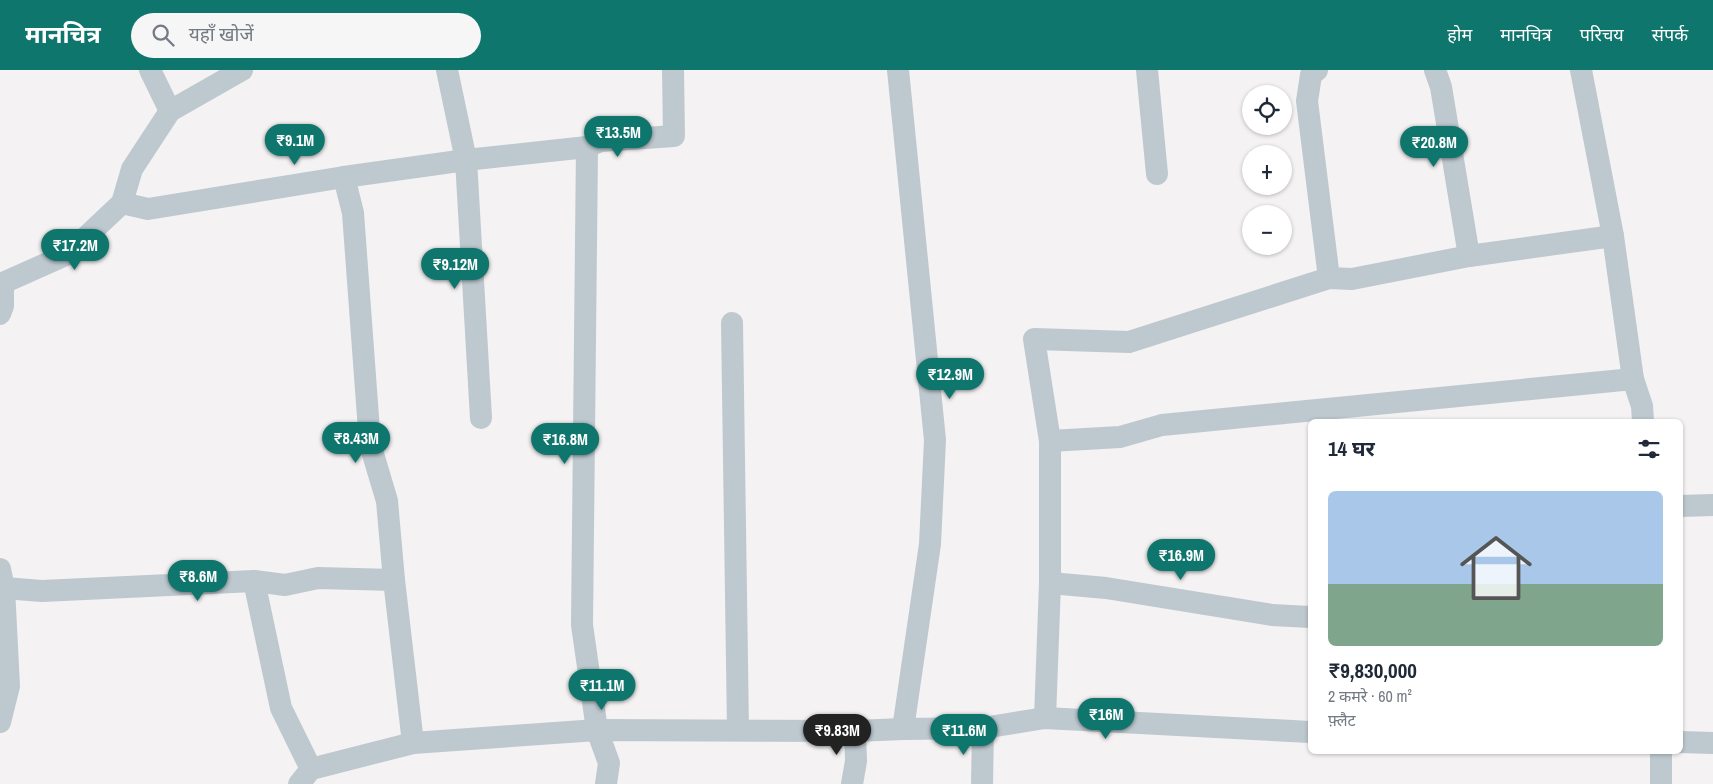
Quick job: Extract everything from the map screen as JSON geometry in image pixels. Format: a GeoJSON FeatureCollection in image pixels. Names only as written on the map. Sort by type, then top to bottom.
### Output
{"type":"FeatureCollection","features":[{"type":"Feature","properties":{"kind":"street"},"geometry":{"type":"LineString","coordinates":[[150,70],[170,111]]}},
{"type":"Feature","properties":{"kind":"street"},"geometry":{"type":"LineString","coordinates":[[0,314],[3,306],[2,283],[68,254],[122,202],[132,169],[170,111],[242,70]]}},
{"type":"Feature","properties":{"kind":"street"},"geometry":{"type":"LineString","coordinates":[[447,70],[466,160],[481,418]]}},
{"type":"Feature","properties":{"kind":"street"},"geometry":{"type":"LineString","coordinates":[[122,202],[148,209],[344,177],[466,160],[587,147],[600,141],[674,136],[673,70]]}},
{"type":"Feature","properties":{"kind":"street"},"geometry":{"type":"LineString","coordinates":[[898,70],[935,440],[930,544],[903,729]]}},
{"type":"Feature","properties":{"kind":"street"},"geometry":{"type":"LineString","coordinates":[[1146,70],[1157,174]]}},
{"type":"Feature","properties":{"kind":"street"},"geometry":{"type":"LineString","coordinates":[[1317,70],[1311,76],[1307,101],[1329,278]]}},
{"type":"Feature","properties":{"kind":"street"},"geometry":{"type":"LineString","coordinates":[[1435,70],[1441,87],[1469,256]]}},
{"type":"Feature","properties":{"kind":"street"},"geometry":{"type":"LineString","coordinates":[[1581,70],[1613,236],[1632,378],[1642,406],[1643,419]]}},
{"type":"Feature","properties":{"kind":"street"},"geometry":{"type":"LineString","coordinates":[[587,147],[582,625],[597,730],[609,763],[606,784]]}},
{"type":"Feature","properties":{"kind":"street"},"geometry":{"type":"LineString","coordinates":[[344,177],[353,213],[370,444],[387,501],[394,580],[414,743]]}},
{"type":"Feature","properties":{"kind":"street"},"geometry":{"type":"LineString","coordinates":[[1045,718],[1050,583],[1050,441],[1034,339],[1129,342],[1329,278],[1352,279],[1469,256],[1613,236]]}},
{"type":"Feature","properties":{"kind":"street"},"geometry":{"type":"LineString","coordinates":[[732,323],[738,730]]}},
{"type":"Feature","properties":{"kind":"street"},"geometry":{"type":"LineString","coordinates":[[1050,441],[1120,437],[1162,426],[1632,378]]}},
{"type":"Feature","properties":{"kind":"street"},"geometry":{"type":"LineString","coordinates":[[1683,506],[1713,505]]}},
{"type":"Feature","properties":{"kind":"street"},"geometry":{"type":"LineString","coordinates":[[0,722],[9,686],[2,578],[42,591],[254,581],[285,585],[318,578],[394,580]]}},
{"type":"Feature","properties":{"kind":"street"},"geometry":{"type":"LineString","coordinates":[[254,581],[281,708],[305,777],[414,743],[597,730],[855,731],[983,728],[1045,718],[1308,732]]}},
{"type":"Feature","properties":{"kind":"street"},"geometry":{"type":"LineString","coordinates":[[1050,583],[1106,588],[1272,615],[1308,616]]}},
{"type":"Feature","properties":{"kind":"street"},"geometry":{"type":"LineString","coordinates":[[982,784],[983,728]]}},
{"type":"Feature","properties":{"kind":"street"},"geometry":{"type":"LineString","coordinates":[[852,784],[856,761],[855,731]]}},
{"type":"Feature","properties":{"kind":"street"},"geometry":{"type":"LineString","coordinates":[[1683,742],[1713,743]]}},
{"type":"Feature","properties":{"kind":"street"},"geometry":{"type":"LineString","coordinates":[[1661,754],[1661,784]]}}]}
